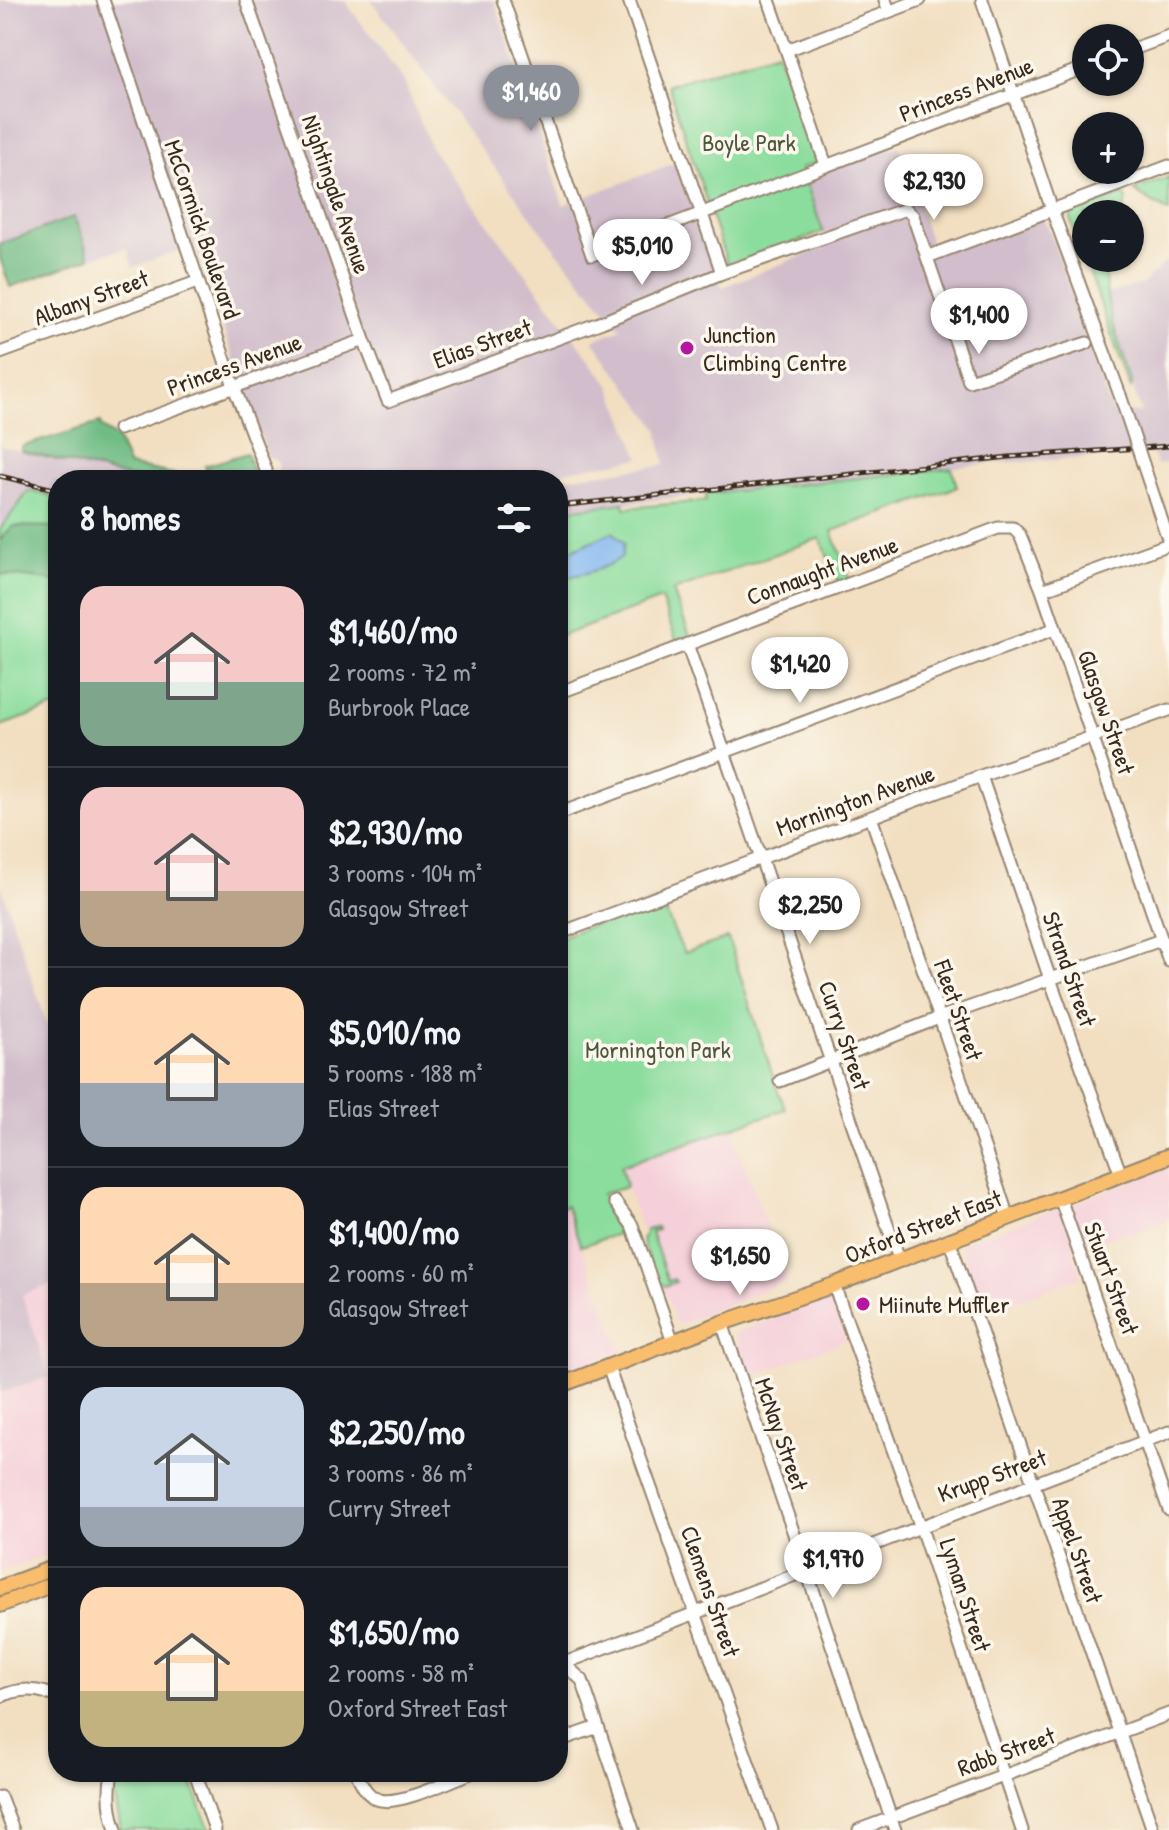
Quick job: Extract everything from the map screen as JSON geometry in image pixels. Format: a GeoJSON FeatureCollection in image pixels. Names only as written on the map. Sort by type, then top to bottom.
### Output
{"type":"FeatureCollection","features":[{"type":"Feature","properties":{"kind":"main road","name":"Oxford Street East"},"geometry":{"type":"LineString","coordinates":[[568,1382],[722,1323],[834,1285],[1169,1156]]}},
{"type":"Feature","properties":{"kind":"main road"},"geometry":{"type":"LineString","coordinates":[[0,1588],[48,1570]]}},
{"type":"Feature","properties":{"kind":"main road"},"geometry":{"type":"LineString","coordinates":[[0,1605],[48,1586]]}},
{"type":"Feature","properties":{"kind":"street","name":"McCormick Boulevard"},"geometry":{"type":"LineString","coordinates":[[103,0],[197,282],[266,470]]}},
{"type":"Feature","properties":{"kind":"street","name":"Nightingale Avenue"},"geometry":{"type":"LineString","coordinates":[[246,0],[388,401]]}},
{"type":"Feature","properties":{"kind":"street","name":"Princess Avenue"},"geometry":{"type":"LineString","coordinates":[[503,0],[592,255],[1072,72]]}},
{"type":"Feature","properties":{"kind":"street"},"geometry":{"type":"LineString","coordinates":[[629,0],[722,273]]}},
{"type":"Feature","properties":{"kind":"street"},"geometry":{"type":"LineString","coordinates":[[769,0],[826,165]]}},
{"type":"Feature","properties":{"kind":"street"},"geometry":{"type":"LineString","coordinates":[[787,50],[887,6],[920,0]]}},
{"type":"Feature","properties":{"kind":"street"},"geometry":{"type":"LineString","coordinates":[[982,0],[1169,543],[1042,590]]}},
{"type":"Feature","properties":{"kind":"street"},"geometry":{"type":"LineString","coordinates":[[1144,45],[1169,36]]}},
{"type":"Feature","properties":{"kind":"street"},"geometry":{"type":"LineString","coordinates":[[1087,343],[969,381],[927,257],[1169,166]]}},
{"type":"Feature","properties":{"kind":"street","name":"Elias Street"},"geometry":{"type":"LineString","coordinates":[[388,401],[602,322],[722,273],[906,209],[913,216],[927,257]]}},
{"type":"Feature","properties":{"kind":"street","name":"Albany Street"},"geometry":{"type":"LineString","coordinates":[[0,353],[197,282]]}},
{"type":"Feature","properties":{"kind":"street","name":"Princess Avenue"},"geometry":{"type":"LineString","coordinates":[[119,429],[364,340]]}},
{"type":"Feature","properties":{"kind":"street","name":"Connaught Avenue"},"geometry":{"type":"LineString","coordinates":[[568,689],[998,528],[1013,528]]}},
{"type":"Feature","properties":{"kind":"street","name":"Glasgow Street"},"geometry":{"type":"LineString","coordinates":[[1013,528],[1020,535],[1042,590],[1169,961]]}},
{"type":"Feature","properties":{"kind":"street"},"geometry":{"type":"LineString","coordinates":[[568,810],[1054,629]]}},
{"type":"Feature","properties":{"kind":"street","name":"Curry Street"},"geometry":{"type":"LineString","coordinates":[[687,644],[899,1259]]}},
{"type":"Feature","properties":{"kind":"street","name":"Mornington Avenue"},"geometry":{"type":"LineString","coordinates":[[568,930],[981,776],[1169,710]]}},
{"type":"Feature","properties":{"kind":"street","name":"Strand Street"},"geometry":{"type":"LineString","coordinates":[[981,776],[1121,1175]]}},
{"type":"Feature","properties":{"kind":"street","name":"Fleet Street"},"geometry":{"type":"LineString","coordinates":[[871,817],[1008,1217]]}},
{"type":"Feature","properties":{"kind":"street"},"geometry":{"type":"LineString","coordinates":[[780,1081],[939,1018],[1161,940]]}},
{"type":"Feature","properties":{"kind":"street","name":"Stuart Street"},"geometry":{"type":"LineString","coordinates":[[1060,1198],[1169,1510]]}},
{"type":"Feature","properties":{"kind":"street"},"geometry":{"type":"LineString","coordinates":[[615,1202],[632,1225],[673,1342]]}},
{"type":"Feature","properties":{"kind":"street","name":"Appel Street"},"geometry":{"type":"LineString","coordinates":[[949,1239],[1153,1830]]}},
{"type":"Feature","properties":{"kind":"street","name":"Lyman Street"},"geometry":{"type":"LineString","coordinates":[[834,1285],[920,1525],[1022,1830]]}},
{"type":"Feature","properties":{"kind":"street","name":"McNay Street"},"geometry":{"type":"LineString","coordinates":[[722,1323],[895,1830]]}},
{"type":"Feature","properties":{"kind":"street","name":"Clemens Street"},"geometry":{"type":"LineString","coordinates":[[608,1367],[772,1830]]}},
{"type":"Feature","properties":{"kind":"street","name":"Krupp Street"},"geometry":{"type":"LineString","coordinates":[[568,1658],[1169,1432]]}},
{"type":"Feature","properties":{"kind":"street"},"geometry":{"type":"LineString","coordinates":[[568,1668],[582,1680],[633,1830]]}},
{"type":"Feature","properties":{"kind":"street"},"geometry":{"type":"LineString","coordinates":[[0,1697],[34,1690],[48,1693]]}},
{"type":"Feature","properties":{"kind":"street","name":"Rabb Street"},"geometry":{"type":"LineString","coordinates":[[859,1830],[1169,1714]]}},
{"type":"Feature","properties":{"kind":"street"},"geometry":{"type":"LineString","coordinates":[[568,1738],[598,1727]]}},
{"type":"Feature","properties":{"kind":"street"},"geometry":{"type":"LineString","coordinates":[[110,1782],[111,1816],[116,1830]]}},
{"type":"Feature","properties":{"kind":"street"},"geometry":{"type":"LineString","coordinates":[[198,1782],[215,1830]]}},
{"type":"Feature","properties":{"kind":"street"},"geometry":{"type":"LineString","coordinates":[[362,1782],[369,1794],[381,1801],[401,1798],[445,1782]]}},
{"type":"Feature","properties":{"kind":"street"},"geometry":{"type":"LineString","coordinates":[[0,1797],[13,1830]]}},
{"type":"Feature","properties":{"kind":"shaded area"},"geometry":{"type":"Polygon","coordinates":[[[0,0],[344,0],[404,81],[432,150],[610,385],[640,458],[568,471],[278,470],[278,462],[268,457],[194,245],[133,267],[127,248],[90,258],[74,217],[0,244],[0,0]]]}},
{"type":"Feature","properties":{"kind":"shaded area"},"geometry":{"type":"Polygon","coordinates":[[[371,0],[494,0],[563,205],[680,161],[722,287],[828,246],[805,178],[899,146],[933,250],[1038,212],[1049,229],[1113,414],[1141,412],[1108,309],[1107,294],[1142,284],[1169,259],[1169,462],[1157,465],[1152,452],[993,463],[568,510],[568,477],[665,465],[658,428],[593,340],[621,329],[554,248],[371,0]]]}},
{"type":"Feature","properties":{"kind":"shaded area"},"geometry":{"type":"Polygon","coordinates":[[[0,446],[99,470],[48,470],[48,496],[29,491],[0,529],[0,446]]]}},
{"type":"Feature","properties":{"kind":"shaded area"},"geometry":{"type":"Polygon","coordinates":[[[0,883],[48,1027],[48,1286],[22,1295],[48,1377],[0,1393],[0,883]]]}},
{"type":"Feature","properties":{"kind":"shaded area"},"geometry":{"type":"Polygon","coordinates":[[[731,1128],[787,1281],[677,1325],[621,1167],[731,1128]]]}},
{"type":"Feature","properties":{"kind":"shaded area"},"geometry":{"type":"Polygon","coordinates":[[[1169,1168],[1169,1219],[1131,1235],[1129,1231],[1072,1249],[1082,1276],[980,1315],[961,1244],[1169,1168]]]}},
{"type":"Feature","properties":{"kind":"shaded area"},"geometry":{"type":"Polygon","coordinates":[[[568,1214],[622,1350],[568,1371],[568,1214]]]}},
{"type":"Feature","properties":{"kind":"shaded area"},"geometry":{"type":"Polygon","coordinates":[[[48,1286],[48,1377],[22,1295],[48,1286]]]}},
{"type":"Feature","properties":{"kind":"shaded area"},"geometry":{"type":"Polygon","coordinates":[[[832,1298],[846,1340],[750,1377],[734,1333],[832,1298]]]}},
{"type":"Feature","properties":{"kind":"shaded area"},"geometry":{"type":"Polygon","coordinates":[[[48,1377],[48,1554],[0,1572],[0,1393],[48,1377]]]}},
{"type":"Feature","properties":{"kind":"green space","name":"Boyle Park"},"geometry":{"type":"Polygon","coordinates":[[[777,52],[818,162],[801,168],[823,232],[730,266],[668,85],[777,52]]]}},
{"type":"Feature","properties":{"kind":"green space"},"geometry":{"type":"Polygon","coordinates":[[[1169,177],[1169,212],[1134,190],[1169,177]]]}},
{"type":"Feature","properties":{"kind":"green space"},"geometry":{"type":"Polygon","coordinates":[[[1124,195],[1127,199],[1127,200],[1109,200],[1124,195]]]}},
{"type":"Feature","properties":{"kind":"green space"},"geometry":{"type":"Polygon","coordinates":[[[74,217],[90,258],[10,287],[0,258],[0,244],[74,217]]]}},
{"type":"Feature","properties":{"kind":"green space"},"geometry":{"type":"Polygon","coordinates":[[[1089,272],[1105,272],[1109,306],[1132,382],[1131,389],[1089,272]]]}},
{"type":"Feature","properties":{"kind":"green space"},"geometry":{"type":"Polygon","coordinates":[[[100,423],[102,428],[117,438],[128,465],[153,470],[99,470],[21,451],[23,446],[100,423]]]}},
{"type":"Feature","properties":{"kind":"green space"},"geometry":{"type":"Polygon","coordinates":[[[247,453],[252,470],[206,470],[205,466],[247,453]]]}},
{"type":"Feature","properties":{"kind":"green space"},"geometry":{"type":"Polygon","coordinates":[[[952,468],[957,487],[832,531],[850,580],[839,584],[820,538],[673,591],[690,636],[676,640],[661,599],[568,633],[568,510],[624,503],[625,508],[706,501],[706,494],[952,468]]]}},
{"type":"Feature","properties":{"kind":"green space"},"geometry":{"type":"Polygon","coordinates":[[[29,491],[48,496],[48,709],[0,726],[0,529],[29,491]]]}},
{"type":"Feature","properties":{"kind":"green space"},"geometry":{"type":"Polygon","coordinates":[[[13,526],[48,527],[48,580],[0,574],[0,540],[13,526]]]}},
{"type":"Feature","properties":{"kind":"green space","name":"Mornington Park"},"geometry":{"type":"Polygon","coordinates":[[[660,900],[684,953],[728,938],[786,1109],[621,1166],[626,1187],[602,1194],[618,1234],[581,1246],[568,1211],[568,934],[660,900]]]}},
{"type":"Feature","properties":{"kind":"green space"},"geometry":{"type":"Polygon","coordinates":[[[657,1227],[658,1230],[651,1232],[668,1281],[674,1279],[676,1282],[665,1286],[656,1280],[642,1241],[646,1230],[657,1227]]]}},
{"type":"Feature","properties":{"kind":"green space"},"geometry":{"type":"Polygon","coordinates":[[[115,1782],[191,1782],[210,1830],[121,1830],[113,1788],[115,1782]]]}},
{"type":"Feature","properties":{"kind":"water"},"geometry":{"type":"Polygon","coordinates":[[[613,532],[624,543],[622,557],[607,566],[568,576],[568,552],[613,532]]]}},
{"type":"Feature","properties":{"kind":"railway"},"geometry":{"type":"LineString","coordinates":[[568,505],[1009,457],[1169,446]]}},
{"type":"Feature","properties":{"kind":"railway"},"geometry":{"type":"LineString","coordinates":[[0,476],[48,488]]}},
{"type":"Feature","properties":{"kind":"place","name":"Junction Climbing Centre"},"geometry":{"type":"Point","coordinates":[687,348]}},
{"type":"Feature","properties":{"kind":"place","name":"Miinute Muffler"},"geometry":{"type":"Point","coordinates":[863,1304]}}]}
